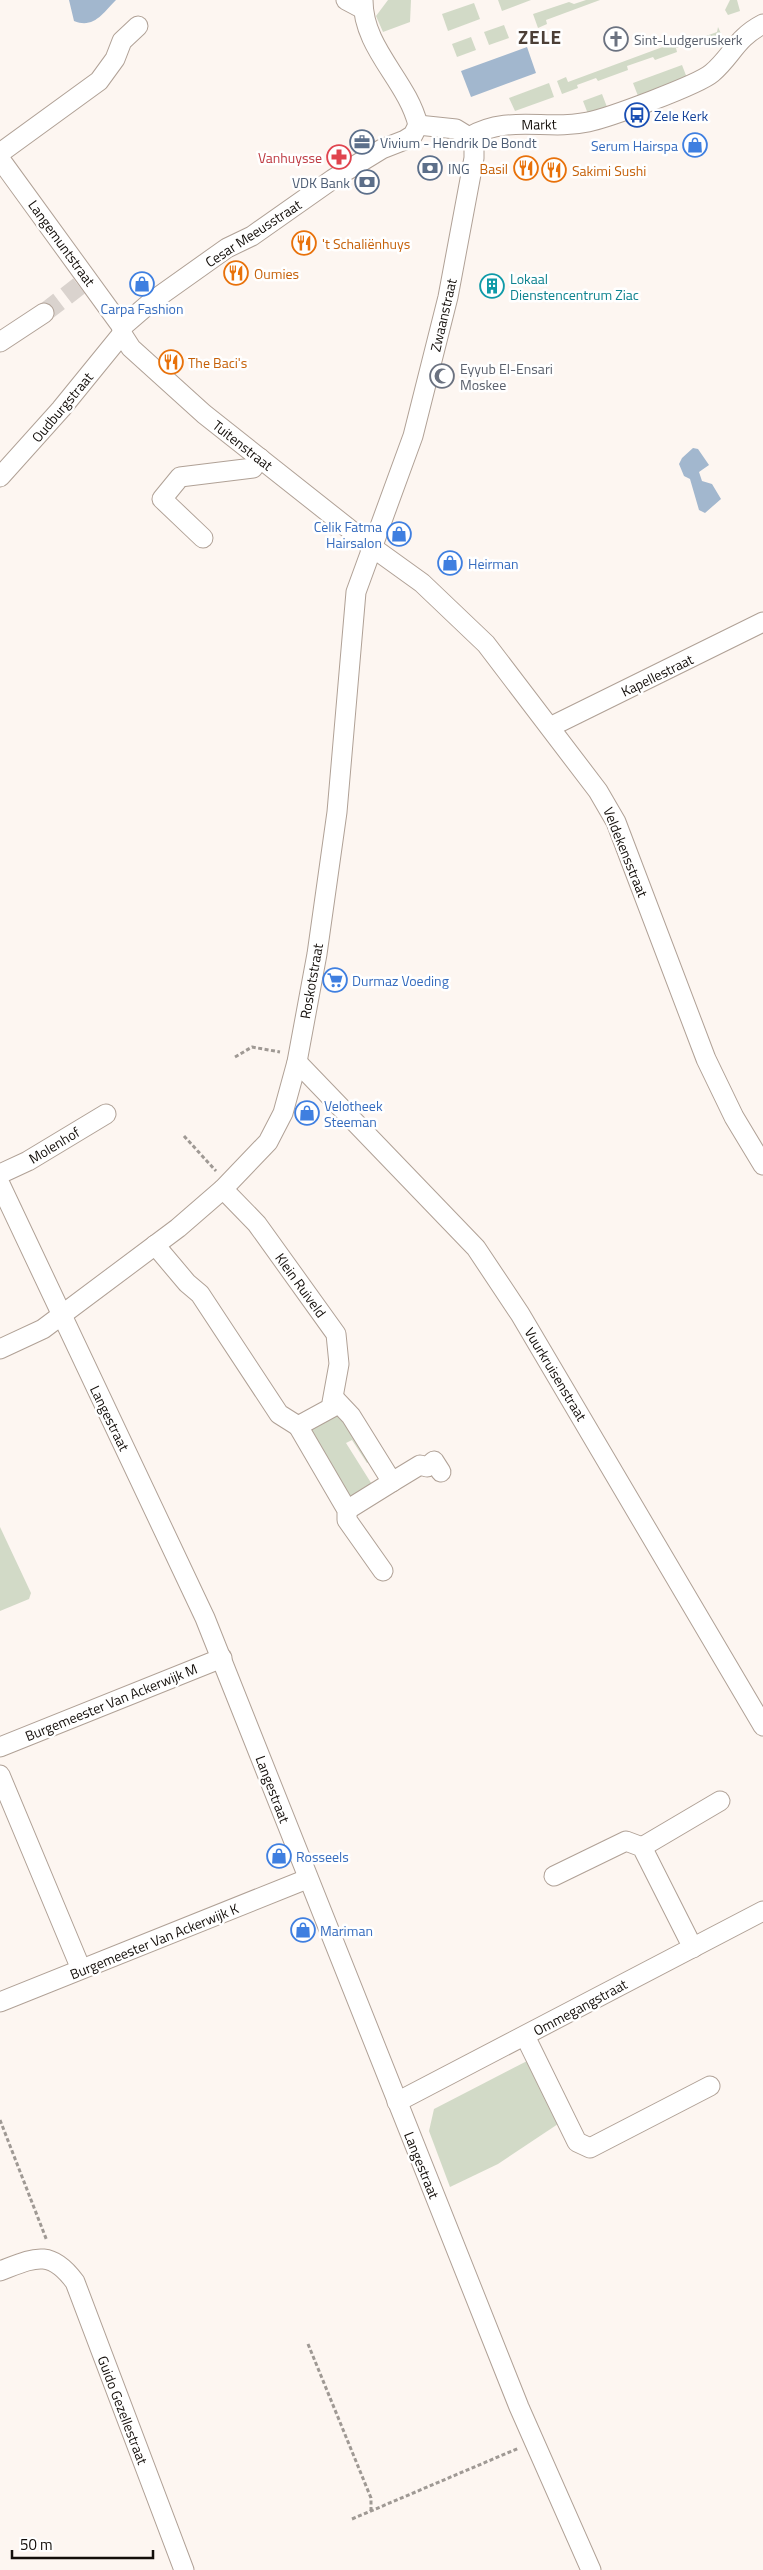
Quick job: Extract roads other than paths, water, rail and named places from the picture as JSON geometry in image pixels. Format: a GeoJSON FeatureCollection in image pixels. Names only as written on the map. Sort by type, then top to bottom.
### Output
{"type":"FeatureCollection","features":[{"type":"Feature","properties":{"kind":"street"},"geometry":{"type":"LineString","coordinates":[[346,0],[363,5],[366,26],[410,102],[418,125],[456,129],[469,136]]}},
{"type":"Feature","properties":{"kind":"street","name":"Markt"},"geometry":{"type":"LineString","coordinates":[[469,136],[489,126],[503,124],[587,122],[642,103],[711,74],[748,32],[763,24]]}},
{"type":"Feature","properties":{"kind":"street"},"geometry":{"type":"LineString","coordinates":[[0,152],[100,80],[114,59],[122,41],[138,26]]}},
{"type":"Feature","properties":{"kind":"street","name":"Cesar Meeusstraat"},"geometry":{"type":"LineString","coordinates":[[122,330],[151,302],[226,248],[252,236],[333,179],[382,150],[413,135],[418,125]]}},
{"type":"Feature","properties":{"kind":"street","name":"Zwaanstraat"},"geometry":{"type":"LineString","coordinates":[[372,547],[413,436],[448,297],[474,158],[474,148],[469,136]]}},
{"type":"Feature","properties":{"kind":"street","name":"Langemuntstraat"},"geometry":{"type":"LineString","coordinates":[[0,159],[83,282],[122,330]]}},
{"type":"Feature","properties":{"kind":"street"},"geometry":{"type":"LineString","coordinates":[[0,342],[44,313]]}},
{"type":"Feature","properties":{"kind":"street","name":"Tuitenstraat"},"geometry":{"type":"LineString","coordinates":[[122,330],[131,348],[204,414],[372,547]]}},
{"type":"Feature","properties":{"kind":"street","name":"Oudburgstraat"},"geometry":{"type":"LineString","coordinates":[[0,477],[61,409],[122,330]]}},
{"type":"Feature","properties":{"kind":"street"},"geometry":{"type":"LineString","coordinates":[[203,538],[162,499],[180,477],[253,468],[260,458]]}},
{"type":"Feature","properties":{"kind":"street","name":"Veldekensstraat"},"geometry":{"type":"LineString","coordinates":[[372,547],[422,583],[486,644],[605,801],[706,1059],[734,1116],[763,1165]]}},
{"type":"Feature","properties":{"kind":"street","name":"Roskotstraat"},"geometry":{"type":"LineString","coordinates":[[0,1349],[43,1329],[155,1245],[227,1186],[268,1142],[283,1113],[297,1059],[316,954],[337,812],[356,592],[372,547]]}},
{"type":"Feature","properties":{"kind":"street","name":"Kapellestraat"},"geometry":{"type":"LineString","coordinates":[[550,727],[763,622]]}},
{"type":"Feature","properties":{"kind":"street","name":"Vuurkruisenstraat"},"geometry":{"type":"LineString","coordinates":[[297,1059],[476,1248],[520,1314],[763,1726]]}},
{"type":"Feature","properties":{"kind":"street","name":"Molenhof"},"geometry":{"type":"LineString","coordinates":[[0,1174],[28,1161],[106,1114]]}},
{"type":"Feature","properties":{"kind":"street","name":"Langestraat"},"geometry":{"type":"LineString","coordinates":[[0,1184],[177,1558],[222,1658],[307,1879],[397,2102],[535,2441],[591,2570]]}},
{"type":"Feature","properties":{"kind":"street","name":"Klein Ruiveld"},"geometry":{"type":"LineString","coordinates":[[227,1186],[257,1224],[336,1334],[339,1364],[334,1398]]}},
{"type":"Feature","properties":{"kind":"street"},"geometry":{"type":"LineString","coordinates":[[155,1245],[200,1294],[279,1414],[298,1426],[347,1510],[347,1520],[383,1571]]}},
{"type":"Feature","properties":{"kind":"street"},"geometry":{"type":"LineString","coordinates":[[298,1426],[331,1408],[334,1398],[351,1416],[392,1482]]}},
{"type":"Feature","properties":{"kind":"street"},"geometry":{"type":"LineString","coordinates":[[347,1510],[420,1465],[426,1467],[434,1461],[441,1472]]}},
{"type":"Feature","properties":{"kind":"street","name":"Burgemeester Van Ackerwijk M"},"geometry":{"type":"LineString","coordinates":[[0,1746],[222,1658]]}},
{"type":"Feature","properties":{"kind":"street"},"geometry":{"type":"LineString","coordinates":[[0,1775],[81,1970]]}},
{"type":"Feature","properties":{"kind":"street"},"geometry":{"type":"LineString","coordinates":[[642,1847],[720,1801]]}},
{"type":"Feature","properties":{"kind":"street"},"geometry":{"type":"LineString","coordinates":[[554,1876],[626,1841],[642,1847],[693,1948]]}},
{"type":"Feature","properties":{"kind":"street","name":"Burgemeester Van Ackerwijk K"},"geometry":{"type":"LineString","coordinates":[[0,2002],[307,1879]]}},
{"type":"Feature","properties":{"kind":"street","name":"Ommegangstraat"},"geometry":{"type":"LineString","coordinates":[[397,2102],[763,1912]]}},
{"type":"Feature","properties":{"kind":"street"},"geometry":{"type":"LineString","coordinates":[[525,2036],[577,2142],[590,2148],[710,2086]]}},
{"type":"Feature","properties":{"kind":"street","name":"Guido Gezellestraat"},"geometry":{"type":"LineString","coordinates":[[0,2270],[40,2258],[52,2259],[65,2269],[75,2282],[184,2570]]}},
{"type":"Feature","properties":{"kind":"water"},"geometry":{"type":"Polygon","coordinates":[[[69,0],[116,0],[98,18],[87,23],[81,23],[74,21],[69,0]]]}},
{"type":"Feature","properties":{"kind":"water"},"geometry":{"type":"Polygon","coordinates":[[[527,47],[536,73],[471,97],[461,71],[527,47]]]}},
{"type":"Feature","properties":{"kind":"water"},"geometry":{"type":"Polygon","coordinates":[[[693,448],[698,449],[709,465],[699,472],[702,481],[712,484],[721,499],[705,513],[699,510],[690,479],[684,476],[679,464],[682,458],[693,448]]]}},
{"type":"Feature","properties":{"kind":"tunnel"},"geometry":{"type":"LineString","coordinates":[[44,313],[79,286]]}},
{"type":"Feature","properties":{"kind":"place","name":"Sint-Ludgeruskerk"},"geometry":{"type":"Point","coordinates":[616,39]}},
{"type":"Feature","properties":{"kind":"place","name":"Zele Kerk"},"geometry":{"type":"Point","coordinates":[637,115]}},
{"type":"Feature","properties":{"kind":"place","name":"Vivium - Hendrik De Bondt"},"geometry":{"type":"Point","coordinates":[362,142]}},
{"type":"Feature","properties":{"kind":"place","name":"Serum Hairspa"},"geometry":{"type":"Point","coordinates":[695,145]}},
{"type":"Feature","properties":{"kind":"place","name":"Vanhuysse"},"geometry":{"type":"Point","coordinates":[339,157]}},
{"type":"Feature","properties":{"kind":"place","name":"ING"},"geometry":{"type":"Point","coordinates":[430,168]}},
{"type":"Feature","properties":{"kind":"place","name":"Basil"},"geometry":{"type":"Point","coordinates":[526,168]}},
{"type":"Feature","properties":{"kind":"place","name":"Sakimi Sushi"},"geometry":{"type":"Point","coordinates":[554,170]}},
{"type":"Feature","properties":{"kind":"place","name":"VDK Bank"},"geometry":{"type":"Point","coordinates":[367,182]}},
{"type":"Feature","properties":{"kind":"place","name":"'t Schaliënhuys"},"geometry":{"type":"Point","coordinates":[304,243]}},
{"type":"Feature","properties":{"kind":"place","name":"Oumies"},"geometry":{"type":"Point","coordinates":[236,273]}},
{"type":"Feature","properties":{"kind":"place","name":"Carpa Fashion"},"geometry":{"type":"Point","coordinates":[142,284]}},
{"type":"Feature","properties":{"kind":"place","name":"Lokaal Dienstencentrum Ziac"},"geometry":{"type":"Point","coordinates":[492,286]}},
{"type":"Feature","properties":{"kind":"place","name":"The Baci's"},"geometry":{"type":"Point","coordinates":[171,362]}},
{"type":"Feature","properties":{"kind":"place","name":"Eyyub El-Ensari Moskee"},"geometry":{"type":"Point","coordinates":[442,376]}},
{"type":"Feature","properties":{"kind":"place","name":"Celik Fatma Hairsalon"},"geometry":{"type":"Point","coordinates":[399,534]}},
{"type":"Feature","properties":{"kind":"place","name":"Heirman"},"geometry":{"type":"Point","coordinates":[450,563]}},
{"type":"Feature","properties":{"kind":"place","name":"Durmaz Voeding"},"geometry":{"type":"Point","coordinates":[335,980]}},
{"type":"Feature","properties":{"kind":"place","name":"Velotheek Steeman"},"geometry":{"type":"Point","coordinates":[307,1113]}},
{"type":"Feature","properties":{"kind":"place","name":"Rosseels"},"geometry":{"type":"Point","coordinates":[279,1856]}},
{"type":"Feature","properties":{"kind":"place","name":"Mariman"},"geometry":{"type":"Point","coordinates":[303,1930]}},
{"type":"Feature","properties":{"kind":"district","name":"ZELE"},"geometry":{"type":"Point","coordinates":[540,36]}}]}
